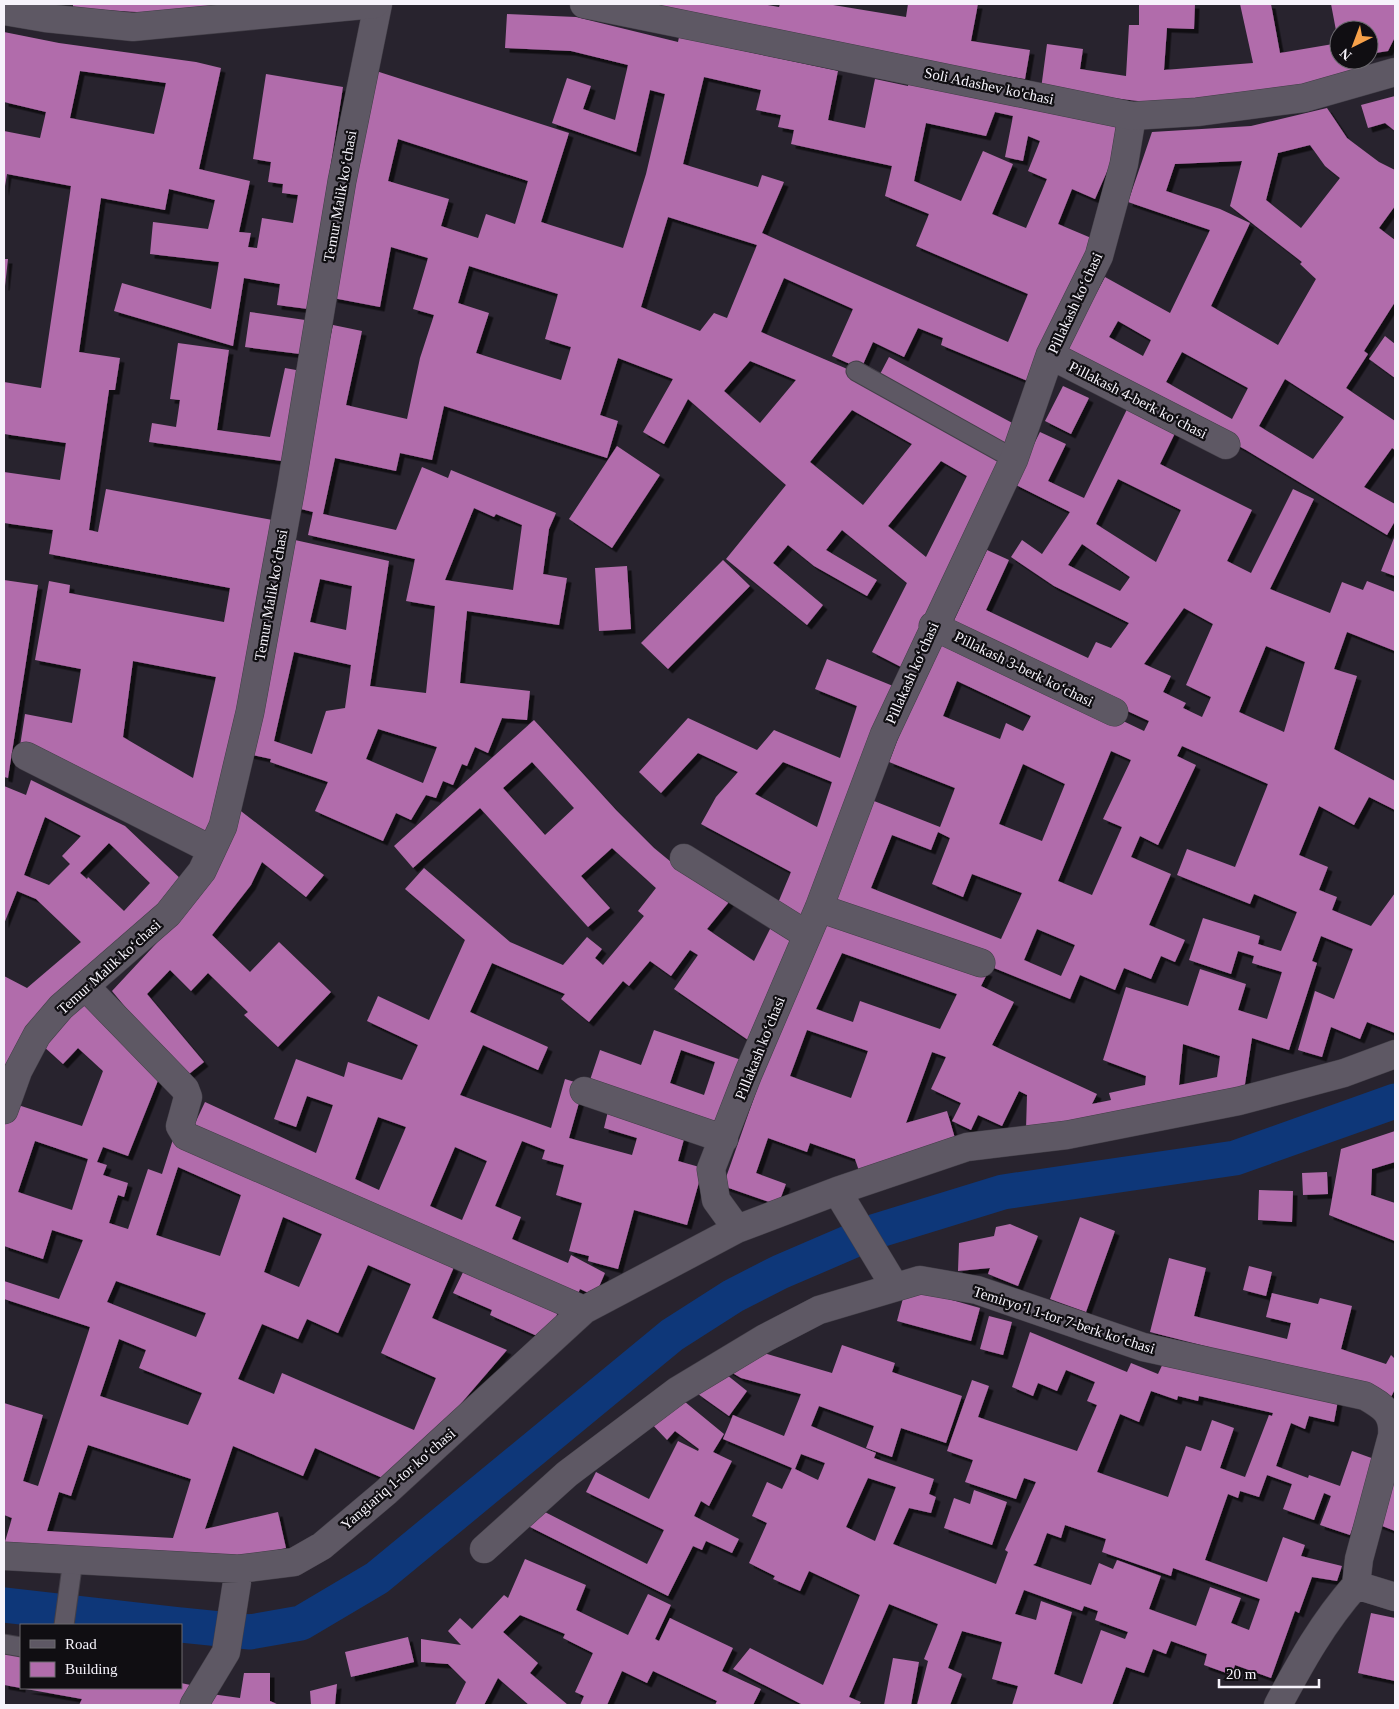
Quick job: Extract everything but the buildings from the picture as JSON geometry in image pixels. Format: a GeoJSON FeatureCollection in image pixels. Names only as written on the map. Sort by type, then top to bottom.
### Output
{"type":"FeatureCollection","features":[{"type":"Feature","properties":{"kind":"street"},"geometry":{"type":"LineString","coordinates":[[4,11],[45,18],[133,27],[376,4]]}},
{"type":"Feature","properties":{"kind":"street","name":"Temur Malik koʻchasi"},"geometry":{"type":"LineString","coordinates":[[4,1110],[18,1070],[37,1035],[61,1007],[168,914],[202,871],[223,826],[250,712],[291,488],[342,181],[376,4]]}},
{"type":"Feature","properties":{"kind":"street","name":"Soli Adashev ko'chasi"},"geometry":{"type":"LineString","coordinates":[[584,4],[1132,116],[1197,112],[1304,98],[1395,72]]}},
{"type":"Feature","properties":{"kind":"street","name":"Pillakash koʻchasi"},"geometry":{"type":"LineString","coordinates":[[737,1229],[716,1200],[711,1169],[748,1074],[819,908],[884,735],[1014,459],[1050,355],[1099,256],[1124,164],[1132,116]]}},
{"type":"Feature","properties":{"kind":"street","name":"Pillakash 4-berk koʻchasi"},"geometry":{"type":"LineString","coordinates":[[1050,355],[1226,445]]}},
{"type":"Feature","properties":{"kind":"street","name":"Pillakash 3-berk koʻchasi"},"geometry":{"type":"LineString","coordinates":[[934,626],[1114,712]]}},
{"type":"Feature","properties":{"kind":"street"},"geometry":{"type":"LineString","coordinates":[[26,756],[212,850]]}},
{"type":"Feature","properties":{"kind":"street"},"geometry":{"type":"LineString","coordinates":[[684,858],[807,935]]}},
{"type":"Feature","properties":{"kind":"street"},"geometry":{"type":"LineString","coordinates":[[819,908],[982,963]]}},
{"type":"Feature","properties":{"kind":"street"},"geometry":{"type":"LineString","coordinates":[[85,986],[185,1089],[188,1097],[180,1126],[186,1136],[584,1310]]}},
{"type":"Feature","properties":{"kind":"street","name":"Yangiariq 1-tor koʻchasi"},"geometry":{"type":"LineString","coordinates":[[4,1556],[73,1560],[237,1581],[294,1562],[322,1546],[386,1492],[584,1310],[737,1229],[837,1191],[966,1147],[1066,1135],[1239,1101],[1344,1073],[1395,1054]]}},
{"type":"Feature","properties":{"kind":"street"},"geometry":{"type":"LineString","coordinates":[[584,1091],[724,1139]]}},
{"type":"Feature","properties":{"kind":"street"},"geometry":{"type":"LineString","coordinates":[[837,1191],[892,1282]]}},
{"type":"Feature","properties":{"kind":"street","name":"Temiryoʻl 1-tor 7-berk koʻchasi"},"geometry":{"type":"LineString","coordinates":[[484,1549],[567,1474],[677,1392],[764,1338],[819,1310],[892,1282],[920,1280],[977,1290],[1143,1347],[1365,1396],[1383,1406],[1393,1423],[1392,1436],[1358,1559],[1356,1585]]}},
{"type":"Feature","properties":{"kind":"street"},"geometry":{"type":"LineString","coordinates":[[194,1705],[226,1652],[237,1581]]}},
{"type":"Feature","properties":{"kind":"street"},"geometry":{"type":"LineString","coordinates":[[1278,1705],[1304,1656],[1328,1619],[1356,1585],[1395,1597]]}},
{"type":"Feature","properties":{"kind":"lane"},"geometry":{"type":"LineString","coordinates":[[856,371],[1014,459]]}},
{"type":"Feature","properties":{"kind":"lane"},"geometry":{"type":"LineString","coordinates":[[64,1624],[73,1560]]}},
{"type":"Feature","properties":{"kind":"lane"},"geometry":{"type":"LineString","coordinates":[[4,1644],[20,1647]]}},
{"type":"Feature","properties":{"kind":"waterway"},"geometry":{"type":"LineString","coordinates":[[182,1625],[250,1632],[301,1623],[377,1578],[672,1335],[733,1296],[780,1272],[873,1232],[1003,1192],[1235,1158],[1395,1101]]}},
{"type":"Feature","properties":{"kind":"waterway"},"geometry":{"type":"LineString","coordinates":[[4,1605],[171,1624]]}}]}
